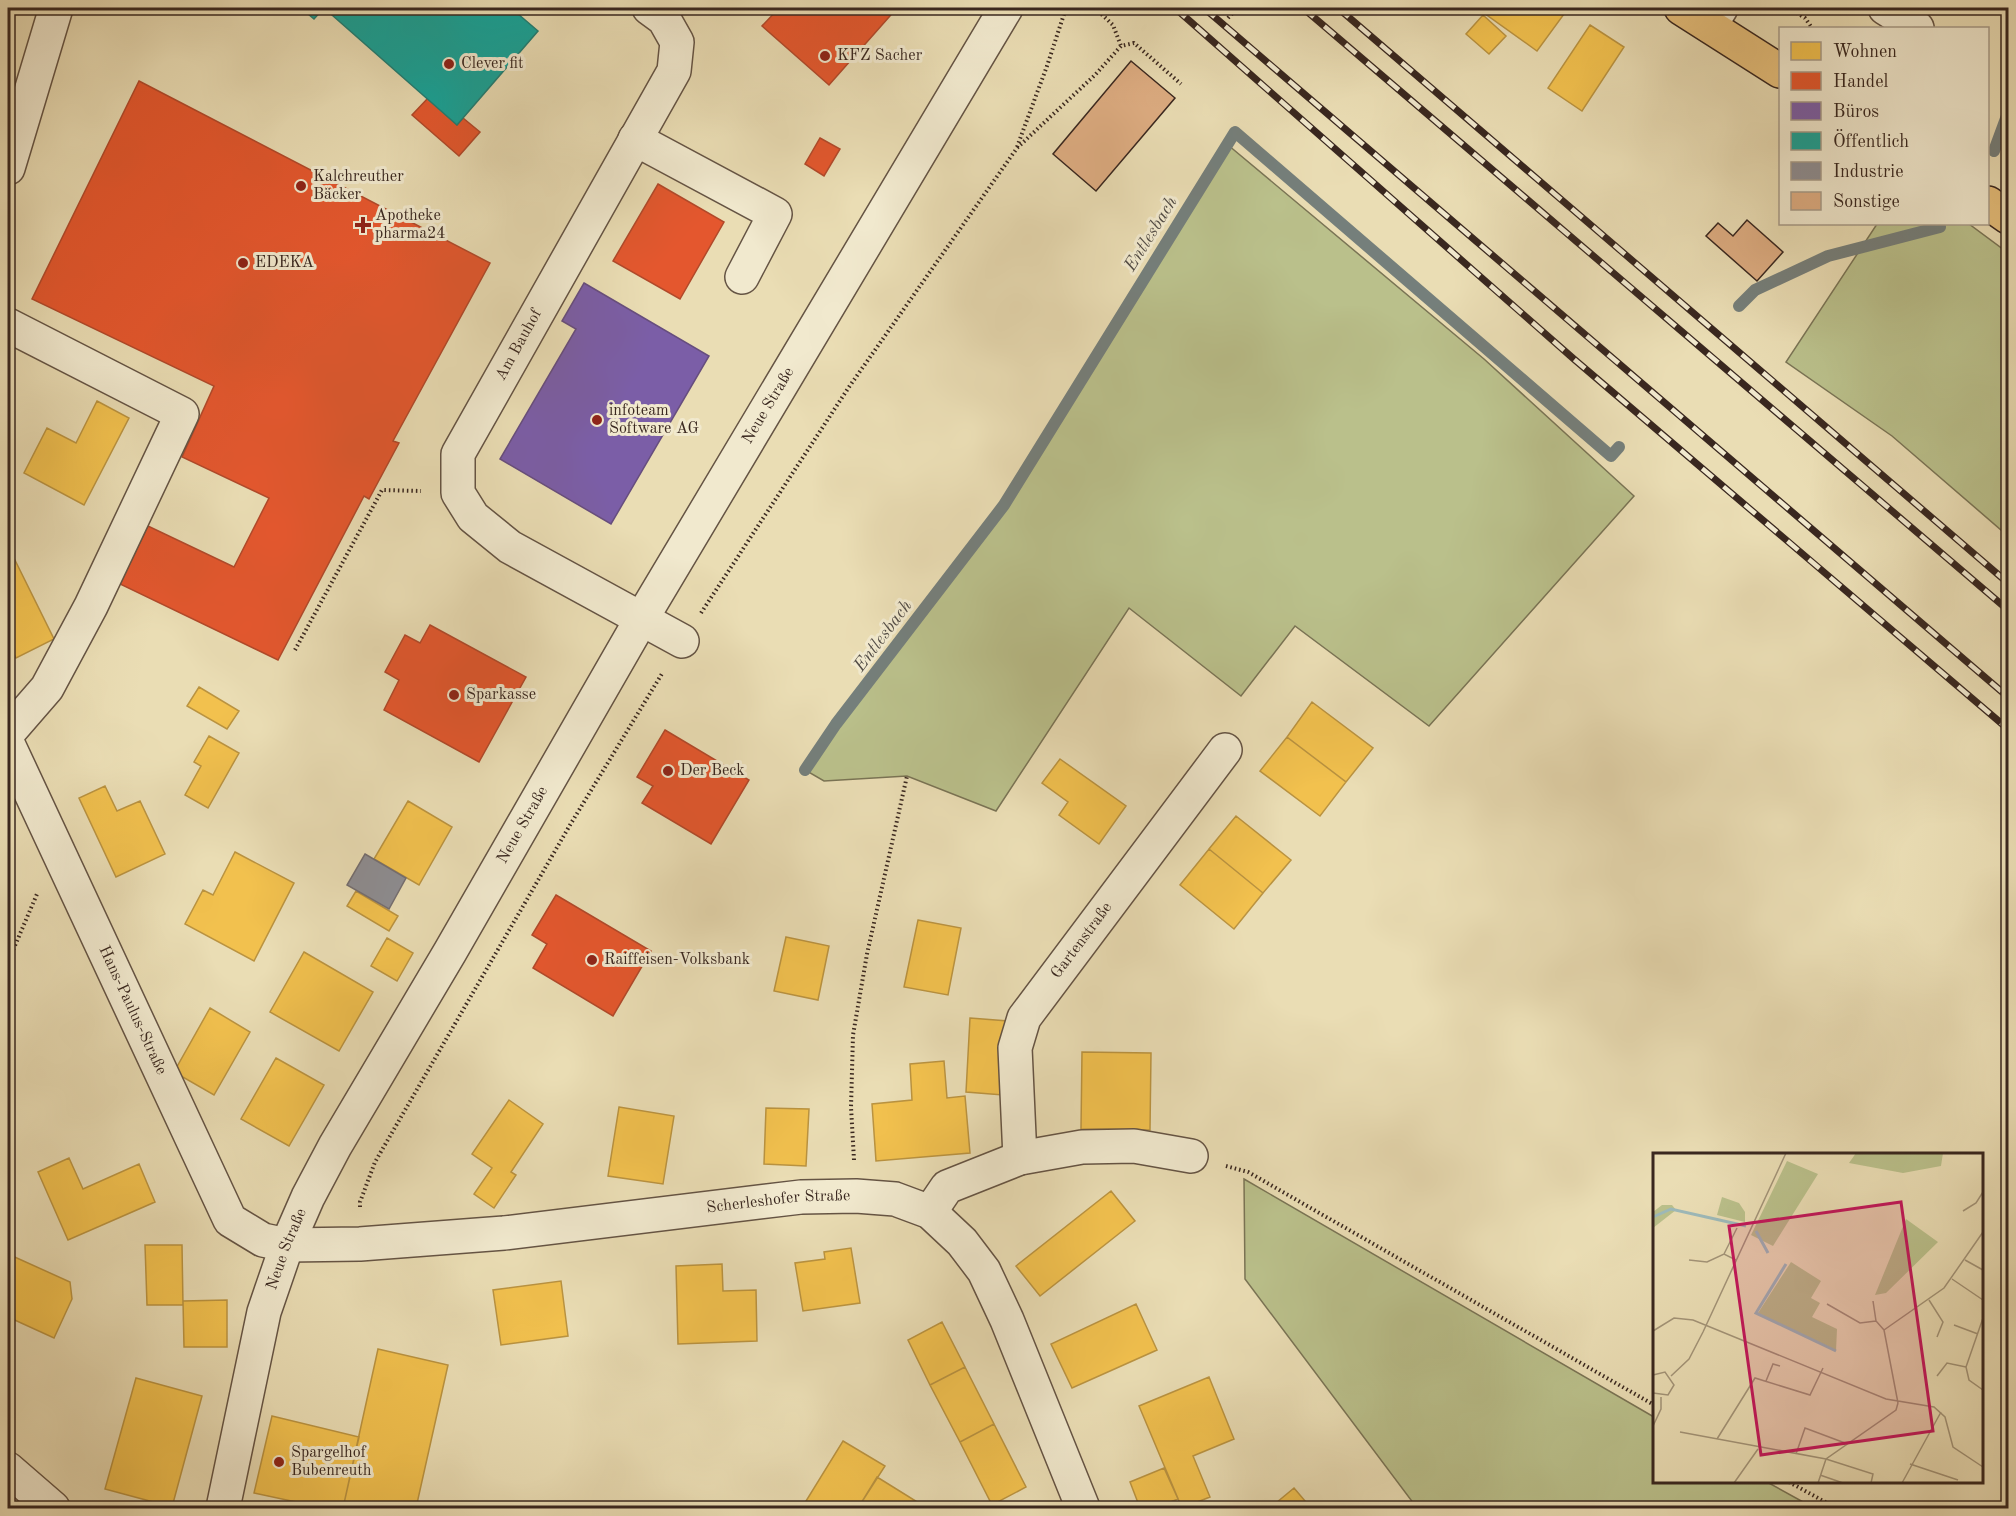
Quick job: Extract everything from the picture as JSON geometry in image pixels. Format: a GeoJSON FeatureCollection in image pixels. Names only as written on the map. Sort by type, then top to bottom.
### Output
{"type":"FeatureCollection","features":[{"type":"Feature","properties":{"kind":"main road"},"geometry":{"type":"LineString","coordinates":[[1681,8],[1716,17],[1779,70]]}},
{"type":"Feature","properties":{"kind":"main road"},"geometry":{"type":"LineString","coordinates":[[1989,204],[2008,217]]}},
{"type":"Feature","properties":{"kind":"street"},"geometry":{"type":"LineString","coordinates":[[8,168],[56,8]]}},
{"type":"Feature","properties":{"kind":"street","name":"Am Bauhof"},"geometry":{"type":"LineString","coordinates":[[458,493],[458,454],[674,71],[677,42],[664,19],[649,8]]}},
{"type":"Feature","properties":{"kind":"street","name":"Neue Straße"},"geometry":{"type":"LineString","coordinates":[[223,1509],[264,1312],[287,1245],[308,1197],[335,1146],[450,952],[642,618],[1006,8]]}},
{"type":"Feature","properties":{"kind":"street"},"geometry":{"type":"LineString","coordinates":[[1885,8],[1915,27]]}},
{"type":"Feature","properties":{"kind":"street"},"geometry":{"type":"LineString","coordinates":[[635,139],[775,214],[742,277]]}},
{"type":"Feature","properties":{"kind":"street"},"geometry":{"type":"LineString","coordinates":[[8,325],[182,414],[91,606],[47,688],[8,733]]}},
{"type":"Feature","properties":{"kind":"street"},"geometry":{"type":"LineString","coordinates":[[458,493],[473,517],[510,547],[682,641]]}},
{"type":"Feature","properties":{"kind":"street","name":"Hans-Paulus-Straße"},"geometry":{"type":"LineString","coordinates":[[8,744],[230,1220],[263,1240],[287,1245]]}},
{"type":"Feature","properties":{"kind":"street","name":"Gartenstraße"},"geometry":{"type":"LineString","coordinates":[[1020,1158],[1015,1047],[1024,1018],[1225,750]]}},
{"type":"Feature","properties":{"kind":"street"},"geometry":{"type":"LineString","coordinates":[[930,1212],[947,1187],[1020,1158],[1082,1148],[1134,1146],[1191,1156]]}},
{"type":"Feature","properties":{"kind":"street","name":"Scherleshofer Straße"},"geometry":{"type":"LineString","coordinates":[[287,1245],[360,1244],[504,1233],[801,1197],[856,1196],[895,1199],[930,1212],[962,1242],[1017,1316],[1083,1509]]}},
{"type":"Feature","properties":{"kind":"street"},"geometry":{"type":"LineString","coordinates":[[8,1469],[53,1509]]}},
{"type":"Feature","properties":{"kind":"path"},"geometry":{"type":"LineString","coordinates":[[1017,148],[1066,8]]}},
{"type":"Feature","properties":{"kind":"path"},"geometry":{"type":"LineString","coordinates":[[1095,8],[1113,25],[1121,46]]}},
{"type":"Feature","properties":{"kind":"path"},"geometry":{"type":"LineString","coordinates":[[1228,18],[1237,8]]}},
{"type":"Feature","properties":{"kind":"path"},"geometry":{"type":"LineString","coordinates":[[1790,8],[1805,18],[1811,27]]}},
{"type":"Feature","properties":{"kind":"path"},"geometry":{"type":"LineString","coordinates":[[360,1244],[360,1202],[375,1162],[570,825],[682,641],[849,387],[1017,148],[1095,75],[1121,46],[1134,43],[1181,84]]}},
{"type":"Feature","properties":{"kind":"path"},"geometry":{"type":"LineString","coordinates":[[295,650],[382,490],[458,493]]}},
{"type":"Feature","properties":{"kind":"path"},"geometry":{"type":"LineString","coordinates":[[856,1196],[851,1107],[853,1035],[867,954],[907,776]]}},
{"type":"Feature","properties":{"kind":"path"},"geometry":{"type":"LineString","coordinates":[[8,962],[57,849]]}},
{"type":"Feature","properties":{"kind":"path"},"geometry":{"type":"LineString","coordinates":[[1191,1156],[1248,1172],[1653,1404]]}},
{"type":"Feature","properties":{"kind":"path"},"geometry":{"type":"LineString","coordinates":[[1791,1483],[1836,1509]]}},
{"type":"Feature","properties":{"kind":"green space"},"geometry":{"type":"Polygon","coordinates":[[[1228,145],[1484,359],[1634,496],[1429,726],[1295,626],[1241,696],[1129,608],[996,811],[907,776],[824,781],[805,770],[836,724],[1004,505],[1228,145]]]}},
{"type":"Feature","properties":{"kind":"green space"},"geometry":{"type":"Polygon","coordinates":[[[1876,225],[1970,225],[2008,253],[2008,536],[1892,436],[1786,362],[1876,225]]]}},
{"type":"Feature","properties":{"kind":"green space"},"geometry":{"type":"Polygon","coordinates":[[[1244,1179],[1653,1416],[1653,1483],[1769,1483],[1814,1508],[1417,1508],[1245,1279],[1244,1179]]]}},
{"type":"Feature","properties":{"kind":"building: Wohnen"},"geometry":{"type":"Polygon","coordinates":[[[1488,8],[1564,8],[1567,10],[1537,51],[1484,13],[1488,8]]]}},
{"type":"Feature","properties":{"kind":"building: Wohnen"},"geometry":{"type":"Polygon","coordinates":[[[1483,15],[1506,36],[1489,54],[1466,34],[1483,15]]]}},
{"type":"Feature","properties":{"kind":"building: Wohnen"},"geometry":{"type":"Polygon","coordinates":[[[1590,25],[1624,47],[1582,111],[1548,88],[1590,25]]]}},
{"type":"Feature","properties":{"kind":"building: Wohnen"},"geometry":{"type":"Polygon","coordinates":[[[97,401],[129,418],[84,505],[24,473],[47,428],[76,443],[97,401]]]}},
{"type":"Feature","properties":{"kind":"building: Wohnen"},"geometry":{"type":"Polygon","coordinates":[[[8,546],[54,639],[16,658],[8,642],[8,546]]]}},
{"type":"Feature","properties":{"kind":"building: Wohnen"},"geometry":{"type":"Polygon","coordinates":[[[199,687],[239,711],[227,729],[187,706],[199,687]]]}},
{"type":"Feature","properties":{"kind":"building: Wohnen"},"geometry":{"type":"Polygon","coordinates":[[[1312,702],[1373,748],[1346,782],[1287,737],[1312,702]]]}},
{"type":"Feature","properties":{"kind":"building: Wohnen"},"geometry":{"type":"Polygon","coordinates":[[[209,736],[239,753],[208,808],[185,795],[201,766],[194,762],[209,736]]]}},
{"type":"Feature","properties":{"kind":"building: Wohnen"},"geometry":{"type":"Polygon","coordinates":[[[1287,737],[1346,782],[1320,816],[1260,771],[1287,737]]]}},
{"type":"Feature","properties":{"kind":"building: Wohnen"},"geometry":{"type":"Polygon","coordinates":[[[1060,759],[1126,806],[1099,844],[1059,815],[1068,802],[1042,783],[1060,759]]]}},
{"type":"Feature","properties":{"kind":"building: Wohnen"},"geometry":{"type":"Polygon","coordinates":[[[105,786],[117,811],[140,801],[165,854],[116,877],[79,798],[105,786]]]}},
{"type":"Feature","properties":{"kind":"building: Wohnen"},"geometry":{"type":"Polygon","coordinates":[[[408,801],[452,827],[419,885],[374,859],[408,801]]]}},
{"type":"Feature","properties":{"kind":"building: Wohnen"},"geometry":{"type":"Polygon","coordinates":[[[1236,816],[1291,860],[1263,893],[1209,849],[1236,816]]]}},
{"type":"Feature","properties":{"kind":"building: Wohnen"},"geometry":{"type":"Polygon","coordinates":[[[1209,849],[1263,893],[1234,929],[1180,885],[1209,849]]]}},
{"type":"Feature","properties":{"kind":"building: Wohnen"},"geometry":{"type":"Polygon","coordinates":[[[235,852],[294,883],[254,961],[185,924],[203,890],[213,895],[235,852]]]}},
{"type":"Feature","properties":{"kind":"building: Wohnen"},"geometry":{"type":"Polygon","coordinates":[[[356,891],[398,916],[389,931],[347,906],[356,891]]]}},
{"type":"Feature","properties":{"kind":"building: Wohnen"},"geometry":{"type":"Polygon","coordinates":[[[918,920],[961,928],[948,995],[904,987],[918,920]]]}},
{"type":"Feature","properties":{"kind":"building: Wohnen"},"geometry":{"type":"Polygon","coordinates":[[[786,937],[829,946],[818,1000],[774,991],[786,937]]]}},
{"type":"Feature","properties":{"kind":"building: Wohnen"},"geometry":{"type":"Polygon","coordinates":[[[387,938],[413,953],[397,981],[371,966],[387,938]]]}},
{"type":"Feature","properties":{"kind":"building: Wohnen"},"geometry":{"type":"Polygon","coordinates":[[[304,952],[373,992],[339,1051],[270,1012],[304,952]]]}},
{"type":"Feature","properties":{"kind":"building: Wohnen"},"geometry":{"type":"Polygon","coordinates":[[[210,1008],[250,1032],[214,1095],[174,1072],[210,1008]]]}},
{"type":"Feature","properties":{"kind":"building: Wohnen"},"geometry":{"type":"Polygon","coordinates":[[[970,1018],[1008,1021],[1003,1095],[966,1092],[970,1018]]]}},
{"type":"Feature","properties":{"kind":"building: Wohnen"},"geometry":{"type":"Polygon","coordinates":[[[1082,1052],[1151,1053],[1150,1130],[1081,1129],[1082,1052]]]}},
{"type":"Feature","properties":{"kind":"building: Wohnen"},"geometry":{"type":"Polygon","coordinates":[[[276,1058],[324,1085],[289,1146],[241,1119],[276,1058]]]}},
{"type":"Feature","properties":{"kind":"building: Wohnen"},"geometry":{"type":"Polygon","coordinates":[[[944,1061],[947,1098],[965,1096],[970,1153],[876,1161],[872,1104],[912,1100],[910,1064],[944,1061]]]}},
{"type":"Feature","properties":{"kind":"building: Wohnen"},"geometry":{"type":"Polygon","coordinates":[[[509,1100],[543,1124],[511,1172],[516,1175],[494,1208],[474,1194],[492,1168],[472,1154],[509,1100]]]}},
{"type":"Feature","properties":{"kind":"building: Wohnen"},"geometry":{"type":"Polygon","coordinates":[[[619,1107],[674,1116],[663,1184],[608,1176],[619,1107]]]}},
{"type":"Feature","properties":{"kind":"building: Wohnen"},"geometry":{"type":"Polygon","coordinates":[[[766,1108],[809,1109],[806,1166],[764,1164],[766,1108]]]}},
{"type":"Feature","properties":{"kind":"building: Wohnen"},"geometry":{"type":"Polygon","coordinates":[[[69,1158],[83,1189],[139,1164],[155,1202],[68,1240],[38,1172],[69,1158]]]}},
{"type":"Feature","properties":{"kind":"building: Wohnen"},"geometry":{"type":"Polygon","coordinates":[[[1111,1191],[1135,1221],[1040,1296],[1016,1266],[1111,1191]]]}},
{"type":"Feature","properties":{"kind":"building: Wohnen"},"geometry":{"type":"Polygon","coordinates":[[[145,1245],[182,1245],[183,1305],[147,1305],[145,1245]]]}},
{"type":"Feature","properties":{"kind":"building: Wohnen"},"geometry":{"type":"Polygon","coordinates":[[[851,1248],[860,1303],[803,1311],[795,1263],[825,1259],[824,1252],[851,1248]]]}},
{"type":"Feature","properties":{"kind":"building: Wohnen"},"geometry":{"type":"Polygon","coordinates":[[[8,1254],[70,1282],[72,1299],[54,1338],[8,1317],[8,1254]]]}},
{"type":"Feature","properties":{"kind":"building: Wohnen"},"geometry":{"type":"Polygon","coordinates":[[[722,1264],[723,1291],[756,1290],[757,1341],[678,1344],[676,1266],[722,1264]]]}},
{"type":"Feature","properties":{"kind":"building: Wohnen"},"geometry":{"type":"Polygon","coordinates":[[[561,1281],[568,1336],[501,1345],[493,1290],[561,1281]]]}},
{"type":"Feature","properties":{"kind":"building: Wohnen"},"geometry":{"type":"Polygon","coordinates":[[[227,1300],[227,1347],[184,1347],[183,1301],[227,1300]]]}},
{"type":"Feature","properties":{"kind":"building: Wohnen"},"geometry":{"type":"Polygon","coordinates":[[[1136,1304],[1157,1350],[1072,1388],[1051,1344],[1136,1304]]]}},
{"type":"Feature","properties":{"kind":"building: Wohnen"},"geometry":{"type":"Polygon","coordinates":[[[942,1322],[965,1367],[930,1385],[908,1340],[942,1322]]]}},
{"type":"Feature","properties":{"kind":"building: Wohnen"},"geometry":{"type":"Polygon","coordinates":[[[378,1349],[448,1365],[416,1508],[343,1508],[378,1349]]]}},
{"type":"Feature","properties":{"kind":"building: Wohnen"},"geometry":{"type":"Polygon","coordinates":[[[965,1367],[994,1424],[960,1442],[930,1385],[965,1367]]]}},
{"type":"Feature","properties":{"kind":"building: Wohnen"},"geometry":{"type":"Polygon","coordinates":[[[1209,1377],[1234,1439],[1193,1456],[1210,1497],[1182,1508],[1139,1406],[1209,1377]]]}},
{"type":"Feature","properties":{"kind":"building: Wohnen"},"geometry":{"type":"Polygon","coordinates":[[[136,1378],[202,1396],[172,1507],[105,1489],[136,1378]]]}},
{"type":"Feature","properties":{"kind":"building: Wohnen"},"geometry":{"type":"Polygon","coordinates":[[[272,1416],[359,1437],[343,1508],[324,1508],[254,1493],[272,1416]]]}},
{"type":"Feature","properties":{"kind":"building: Wohnen"},"geometry":{"type":"Polygon","coordinates":[[[994,1424],[1026,1487],[992,1505],[960,1442],[994,1424]]]}},
{"type":"Feature","properties":{"kind":"building: Wohnen"},"geometry":{"type":"Polygon","coordinates":[[[843,1441],[885,1466],[858,1508],[818,1508],[806,1501],[843,1441]]]}},
{"type":"Feature","properties":{"kind":"building: Wohnen"},"geometry":{"type":"Polygon","coordinates":[[[1164,1468],[1178,1499],[1168,1503],[1170,1508],[1140,1508],[1130,1482],[1164,1468]]]}},
{"type":"Feature","properties":{"kind":"building: Wohnen"},"geometry":{"type":"Polygon","coordinates":[[[877,1477],[927,1508],[858,1508],[877,1477]]]}},
{"type":"Feature","properties":{"kind":"building: Wohnen"},"geometry":{"type":"Polygon","coordinates":[[[1294,1488],[1311,1508],[1270,1508],[1294,1488]]]}},
{"type":"Feature","properties":{"kind":"building: Handel","name":"KFZ Sacher"},"geometry":{"type":"Polygon","coordinates":[[[779,8],[897,8],[829,85],[762,26],[779,8]]]}},
{"type":"Feature","properties":{"kind":"building: Handel"},"geometry":{"type":"Polygon","coordinates":[[[139,81],[490,263],[393,441],[399,443],[369,499],[364,496],[278,660],[120,584],[148,526],[234,567],[269,498],[182,457],[214,386],[32,299],[139,81]]]}},
{"type":"Feature","properties":{"kind":"building: Handel"},"geometry":{"type":"Polygon","coordinates":[[[428,98],[457,125],[463,118],[480,132],[459,156],[412,115],[428,98]]]}},
{"type":"Feature","properties":{"kind":"building: Handel"},"geometry":{"type":"Polygon","coordinates":[[[820,138],[840,149],[824,176],[805,164],[820,138]]]}},
{"type":"Feature","properties":{"kind":"building: Handel"},"geometry":{"type":"Polygon","coordinates":[[[658,184],[724,222],[680,299],[613,261],[658,184]]]}},
{"type":"Feature","properties":{"kind":"building: Handel","name":"Sparkasse"},"geometry":{"type":"Polygon","coordinates":[[[430,625],[526,677],[479,762],[384,710],[399,680],[385,672],[405,635],[420,643],[430,625]]]}},
{"type":"Feature","properties":{"kind":"building: Handel"},"geometry":{"type":"Polygon","coordinates":[[[665,730],[749,780],[711,844],[642,803],[653,786],[637,777],[665,730]]]}},
{"type":"Feature","properties":{"kind":"building: Handel","name":"Raiffeisen-Volksbank"},"geometry":{"type":"Polygon","coordinates":[[[556,895],[651,951],[613,1016],[533,968],[547,944],[532,935],[556,895]]]}},
{"type":"Feature","properties":{"kind":"building: Büros","name":"infoteam Software AG"},"geometry":{"type":"Polygon","coordinates":[[[584,283],[709,356],[611,524],[500,459],[576,329],[562,321],[584,283]]]}},
{"type":"Feature","properties":{"kind":"building: Öffentlich"},"geometry":{"type":"Polygon","coordinates":[[[301,8],[324,8],[314,19],[301,8]]]}},
{"type":"Feature","properties":{"kind":"building: Öffentlich","name":"Clever fit"},"geometry":{"type":"Polygon","coordinates":[[[324,8],[511,8],[538,31],[457,125],[324,8]]]}},
{"type":"Feature","properties":{"kind":"building: Industrie"},"geometry":{"type":"Polygon","coordinates":[[[365,854],[406,878],[389,909],[347,885],[365,854]]]}},
{"type":"Feature","properties":{"kind":"building: Sonstige"},"geometry":{"type":"Polygon","coordinates":[[[1131,61],[1175,98],[1096,191],[1053,154],[1131,61]]]}},
{"type":"Feature","properties":{"kind":"building: Sonstige"},"geometry":{"type":"Polygon","coordinates":[[[1747,220],[1783,252],[1757,281],[1706,236],[1718,223],[1733,236],[1747,220]]]}},
{"type":"Feature","properties":{"kind":"waterway","name":"Entlesbach"},"geometry":{"type":"LineString","coordinates":[[1994,151],[2008,113]]}},
{"type":"Feature","properties":{"kind":"waterway","name":"Entlesbach"},"geometry":{"type":"LineString","coordinates":[[805,770],[836,724],[1004,505],[1235,132],[1611,456],[1619,447]]}},
{"type":"Feature","properties":{"kind":"waterway"},"geometry":{"type":"LineString","coordinates":[[1739,306],[1755,290],[1828,256],[1940,227]]}},
{"type":"Feature","properties":{"kind":"railway"},"geometry":{"type":"LineString","coordinates":[[1175,8],[1575,360],[2008,729]]}},
{"type":"Feature","properties":{"kind":"railway"},"geometry":{"type":"LineString","coordinates":[[1204,8],[2008,697]]}},
{"type":"Feature","properties":{"kind":"railway"},"geometry":{"type":"LineString","coordinates":[[1303,8],[2008,610]]}},
{"type":"Feature","properties":{"kind":"railway"},"geometry":{"type":"LineString","coordinates":[[1338,8],[2008,583]]}},
{"type":"Feature","properties":{"kind":"place","name":"KFZ Sacher"},"geometry":{"type":"Point","coordinates":[825,56]}},
{"type":"Feature","properties":{"kind":"place","name":"Clever fit"},"geometry":{"type":"Point","coordinates":[449,64]}},
{"type":"Feature","properties":{"kind":"place","name":"Kalchreuther Bäcker"},"geometry":{"type":"Point","coordinates":[301,186]}},
{"type":"Feature","properties":{"kind":"place","name":"Apotheke pharma24"},"geometry":{"type":"Point","coordinates":[363,225]}},
{"type":"Feature","properties":{"kind":"place","name":"EDEKA"},"geometry":{"type":"Point","coordinates":[243,263]}},
{"type":"Feature","properties":{"kind":"place","name":"infoteam Software AG"},"geometry":{"type":"Point","coordinates":[597,420]}},
{"type":"Feature","properties":{"kind":"place","name":"Sparkasse"},"geometry":{"type":"Point","coordinates":[454,695]}},
{"type":"Feature","properties":{"kind":"place","name":"Der Beck"},"geometry":{"type":"Point","coordinates":[668,771]}},
{"type":"Feature","properties":{"kind":"place","name":"Raiffeisen-Volksbank"},"geometry":{"type":"Point","coordinates":[592,960]}},
{"type":"Feature","properties":{"kind":"place","name":"Spargelhof Bubenreuth"},"geometry":{"type":"Point","coordinates":[279,1462]}}]}
